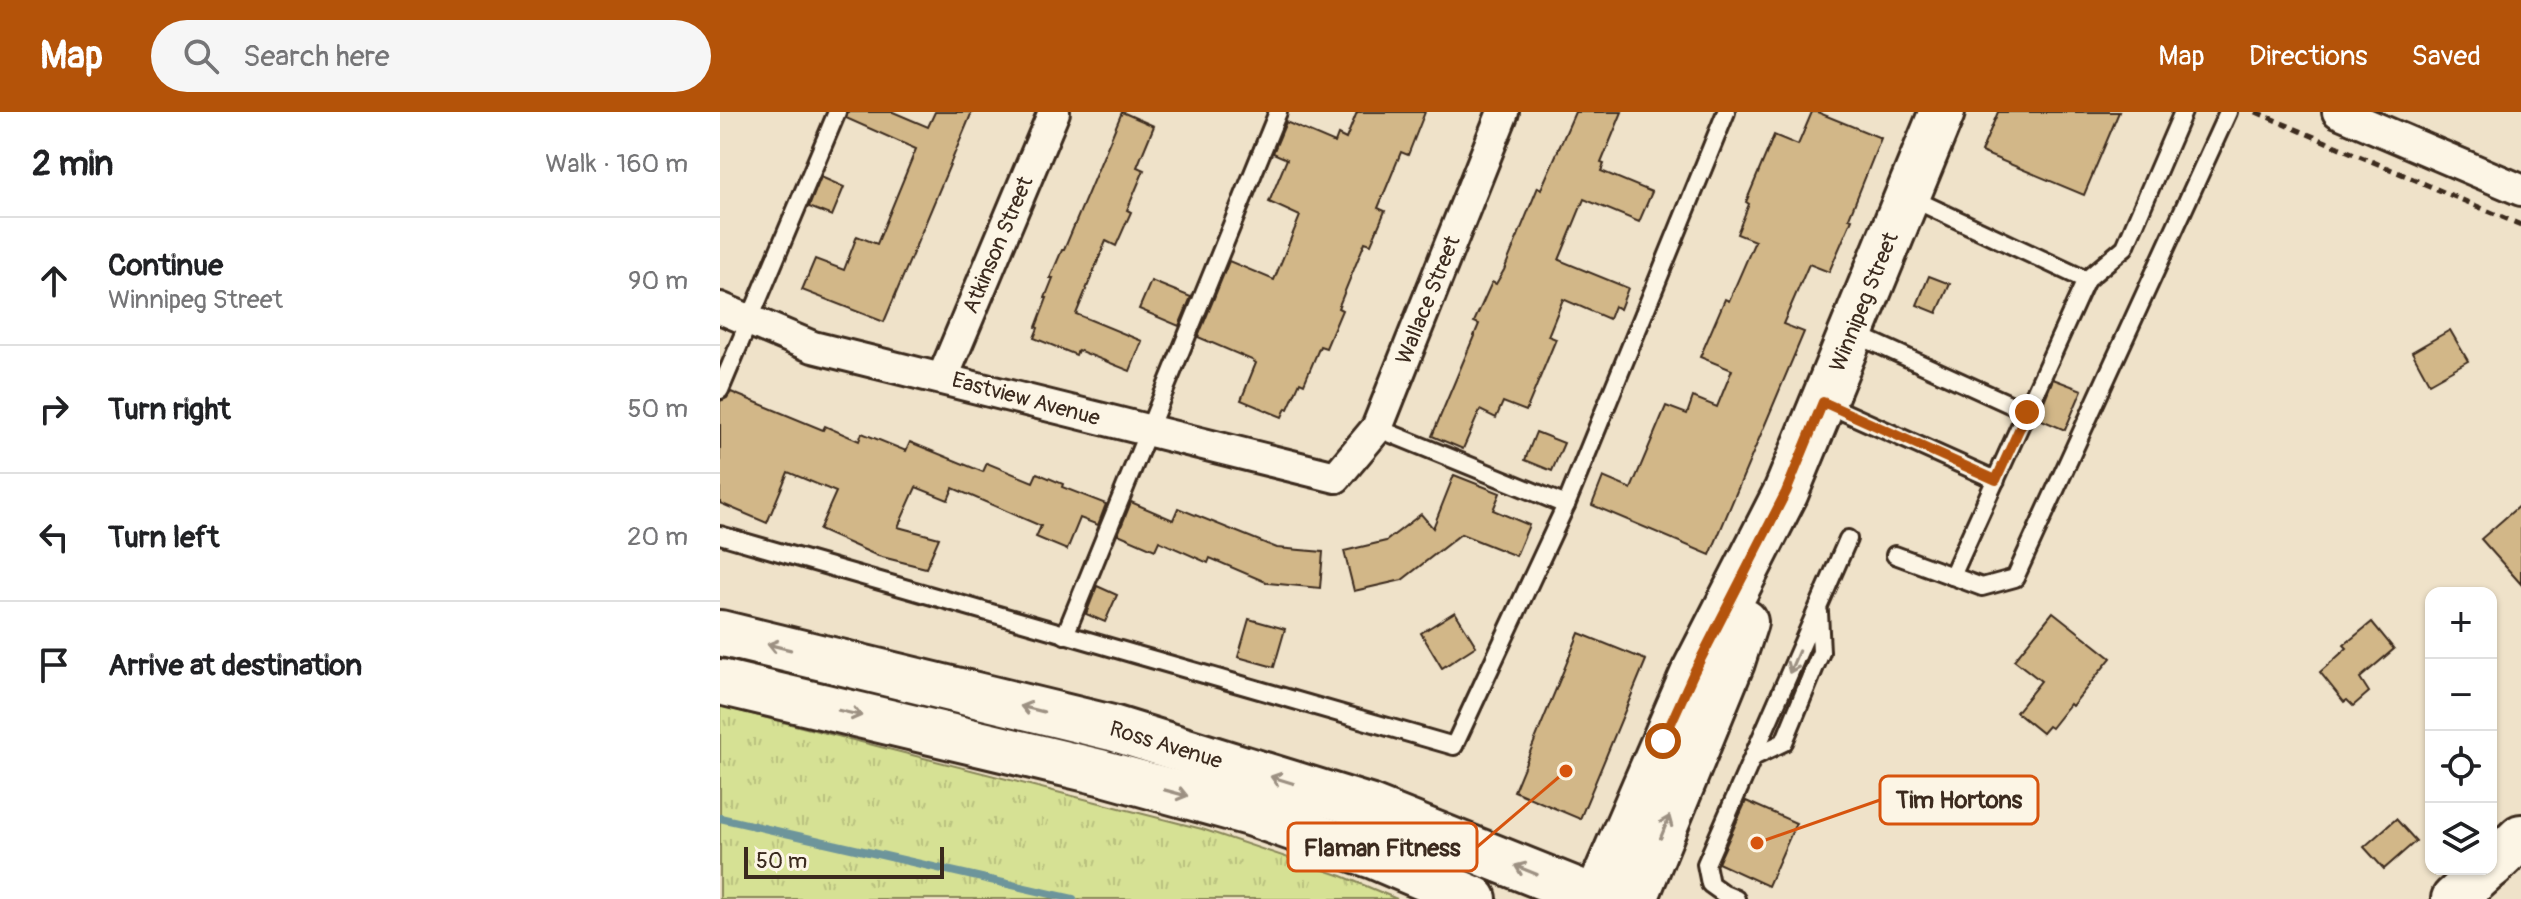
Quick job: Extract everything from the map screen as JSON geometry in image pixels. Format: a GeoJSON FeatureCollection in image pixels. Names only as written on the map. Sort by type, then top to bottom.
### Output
{"type":"FeatureCollection","features":[{"type":"Feature","properties":{"kind":"main road","name":"Winnipeg Street"},"geometry":{"type":"LineString","coordinates":[[1597,899],[1694,672],[1786,492],[1942,112]]}},
{"type":"Feature","properties":{"kind":"main road","name":"Winnipeg Street"},"geometry":{"type":"LineString","coordinates":[[1635,899],[1732,662],[1786,492]]}},
{"type":"Feature","properties":{"kind":"main road","name":"Ross Avenue"},"geometry":{"type":"LineString","coordinates":[[720,633],[1127,733],[1368,807],[1597,899]]}},
{"type":"Feature","properties":{"kind":"main road","name":"Ross Avenue"},"geometry":{"type":"LineString","coordinates":[[720,682],[1100,772],[1249,813],[1376,857],[1474,899]]}},
{"type":"Feature","properties":{"kind":"main road"},"geometry":{"type":"LineString","coordinates":[[2473,885],[2521,837]]}},
{"type":"Feature","properties":{"kind":"street","name":"Atkinson Street"},"geometry":{"type":"LineString","coordinates":[[943,377],[1054,112]]}},
{"type":"Feature","properties":{"kind":"street","name":"Wallace Street"},"geometry":{"type":"LineString","coordinates":[[1336,477],[1377,428],[1503,112]]}},
{"type":"Feature","properties":{"kind":"street"},"geometry":{"type":"LineString","coordinates":[[2338,112],[2521,190]]}},
{"type":"Feature","properties":{"kind":"street","name":"Eastview Avenue"},"geometry":{"type":"LineString","coordinates":[[720,308],[813,347],[1336,477]]}},
{"type":"Feature","properties":{"kind":"lane"},"geometry":{"type":"LineString","coordinates":[[720,390],[837,112]]}},
{"type":"Feature","properties":{"kind":"lane"},"geometry":{"type":"LineString","coordinates":[[1065,635],[1278,112]]}},
{"type":"Feature","properties":{"kind":"lane"},"geometry":{"type":"LineString","coordinates":[[720,535],[1454,746],[1566,505],[1726,112]]}},
{"type":"Feature","properties":{"kind":"lane"},"geometry":{"type":"LineString","coordinates":[[1952,576],[2086,280],[2125,247],[2183,112]]}},
{"type":"Feature","properties":{"kind":"lane"},"geometry":{"type":"LineString","coordinates":[[1895,555],[1982,587],[2015,578],[2228,112]]}},
{"type":"Feature","properties":{"kind":"lane"},"geometry":{"type":"LineString","coordinates":[[1907,196],[2086,280]]}},
{"type":"Feature","properties":{"kind":"lane"},"geometry":{"type":"LineString","coordinates":[[1851,332],[2027,412]]}},
{"type":"Feature","properties":{"kind":"lane"},"geometry":{"type":"LineString","coordinates":[[1823,402],[1996,480]]}},
{"type":"Feature","properties":{"kind":"lane"},"geometry":{"type":"LineString","coordinates":[[1377,428],[1566,505]]}},
{"type":"Feature","properties":{"kind":"lane"},"geometry":{"type":"LineString","coordinates":[[1736,899],[1710,884],[1706,864],[1753,757],[1784,742],[1821,652],[1818,606],[1848,539]]}},
{"type":"Feature","properties":{"kind":"path"},"geometry":{"type":"LineString","coordinates":[[2256,112],[2521,225]]}},
{"type":"Feature","properties":{"kind":"green space"},"geometry":{"type":"Polygon","coordinates":[[[720,706],[1202,829],[1342,876],[1397,899],[720,899],[720,706]]]}},
{"type":"Feature","properties":{"kind":"building"},"geometry":{"type":"Polygon","coordinates":[[[848,112],[893,112],[928,127],[935,112],[972,112],[884,322],[802,290],[815,259],[844,270],[857,236],[877,244],[916,149],[846,118],[848,112]]]}},
{"type":"Feature","properties":{"kind":"building"},"geometry":{"type":"Polygon","coordinates":[[[1122,112],[1154,126],[1137,167],[1144,170],[1116,246],[1106,241],[1076,314],[1142,341],[1130,371],[1078,350],[1076,355],[1034,338],[1053,278],[1050,278],[1122,112]]]}},
{"type":"Feature","properties":{"kind":"building"},"geometry":{"type":"Polygon","coordinates":[[[1357,112],[1425,112],[1408,155],[1401,152],[1378,208],[1385,211],[1371,244],[1365,242],[1338,308],[1342,310],[1326,348],[1320,346],[1304,384],[1300,382],[1282,417],[1241,400],[1256,363],[1198,337],[1229,261],[1274,280],[1300,216],[1269,202],[1287,159],[1273,153],[1286,122],[1335,143],[1338,135],[1346,139],[1357,112]]]}},
{"type":"Feature","properties":{"kind":"building"},"geometry":{"type":"Polygon","coordinates":[[[1575,112],[1622,112],[1601,163],[1604,164],[1601,171],[1652,192],[1639,222],[1584,199],[1559,260],[1628,288],[1620,309],[1614,306],[1609,319],[1563,299],[1548,336],[1556,339],[1526,411],[1503,402],[1496,418],[1480,410],[1463,449],[1432,436],[1479,324],[1474,322],[1492,282],[1496,284],[1504,270],[1538,187],[1541,189],[1575,112]]]}},
{"type":"Feature","properties":{"kind":"building"},"geometry":{"type":"Polygon","coordinates":[[[1812,112],[1881,138],[1829,272],[1809,264],[1783,324],[1804,332],[1710,555],[1592,505],[1603,477],[1631,489],[1666,406],[1687,414],[1693,397],[1717,407],[1732,370],[1700,357],[1755,241],[1737,234],[1749,204],[1746,202],[1774,135],[1798,145],[1812,112]]]}},
{"type":"Feature","properties":{"kind":"building"},"geometry":{"type":"Polygon","coordinates":[[[1998,112],[2119,112],[2084,195],[1981,152],[1998,112]]]}},
{"type":"Feature","properties":{"kind":"building"},"geometry":{"type":"Polygon","coordinates":[[[821,177],[844,187],[832,216],[809,207],[821,177]]]}},
{"type":"Feature","properties":{"kind":"building"},"geometry":{"type":"Polygon","coordinates":[[[1929,276],[1950,284],[1937,313],[1917,305],[1929,276]]]}},
{"type":"Feature","properties":{"kind":"building"},"geometry":{"type":"Polygon","coordinates":[[[1151,281],[1191,297],[1179,326],[1139,309],[1151,281]]]}},
{"type":"Feature","properties":{"kind":"building"},"geometry":{"type":"Polygon","coordinates":[[[2450,330],[2468,361],[2429,383],[2412,352],[2450,330]]]}},
{"type":"Feature","properties":{"kind":"building"},"geometry":{"type":"Polygon","coordinates":[[[2053,379],[2082,390],[2065,430],[2037,418],[2053,379]]]}},
{"type":"Feature","properties":{"kind":"building"},"geometry":{"type":"Polygon","coordinates":[[[731,392],[823,430],[825,426],[859,441],[862,433],[906,451],[910,442],[983,472],[987,463],[1033,482],[1037,473],[1063,484],[1062,487],[1106,504],[1098,525],[1080,518],[1067,550],[1036,537],[1041,526],[953,488],[948,500],[916,487],[898,527],[939,538],[926,568],[878,556],[819,530],[836,492],[788,472],[767,523],[720,503],[720,401],[731,392]]]}},
{"type":"Feature","properties":{"kind":"building"},"geometry":{"type":"Polygon","coordinates":[[[1536,432],[1564,443],[1552,471],[1525,460],[1536,432]]]}},
{"type":"Feature","properties":{"kind":"building"},"geometry":{"type":"Polygon","coordinates":[[[1454,475],[1500,493],[1493,510],[1529,525],[1516,556],[1461,534],[1402,580],[1354,591],[1344,551],[1386,541],[1421,514],[1433,528],[1454,475]]]}},
{"type":"Feature","properties":{"kind":"building"},"geometry":{"type":"Polygon","coordinates":[[[1131,502],[1173,520],[1178,508],[1277,548],[1323,552],[1320,588],[1268,583],[1210,558],[1208,563],[1159,541],[1155,550],[1118,534],[1131,502]]]}},
{"type":"Feature","properties":{"kind":"building"},"geometry":{"type":"Polygon","coordinates":[[[2521,504],[2521,584],[2481,539],[2521,504]]]}},
{"type":"Feature","properties":{"kind":"building"},"geometry":{"type":"Polygon","coordinates":[[[1097,586],[1117,595],[1105,622],[1086,614],[1097,586]]]}},
{"type":"Feature","properties":{"kind":"building"},"geometry":{"type":"Polygon","coordinates":[[[1455,612],[1476,646],[1442,668],[1421,633],[1455,612]]]}},
{"type":"Feature","properties":{"kind":"building"},"geometry":{"type":"Polygon","coordinates":[[[2053,612],[2111,658],[2072,706],[2070,704],[2051,728],[2048,726],[2042,733],[2016,712],[2041,681],[2014,660],[2053,612]]]}},
{"type":"Feature","properties":{"kind":"building"},"geometry":{"type":"Polygon","coordinates":[[[1249,619],[1285,629],[1274,667],[1238,657],[1249,619]]]}},
{"type":"Feature","properties":{"kind":"building"},"geometry":{"type":"Polygon","coordinates":[[[2372,622],[2394,649],[2360,678],[2369,692],[2353,706],[2347,700],[2344,702],[2320,672],[2347,648],[2344,645],[2372,622]]]}},
{"type":"Feature","properties":{"kind":"building"},"geometry":{"type":"Polygon","coordinates":[[[1579,633],[1646,660],[1580,819],[1514,791],[1579,633]]]}},
{"type":"Feature","properties":{"kind":"building"},"geometry":{"type":"Polygon","coordinates":[[[1746,801],[1796,823],[1768,886],[1718,863],[1746,801]]]}},
{"type":"Feature","properties":{"kind":"building"},"geometry":{"type":"Polygon","coordinates":[[[2396,819],[2416,841],[2384,869],[2364,847],[2396,819]]]}},
{"type":"Feature","properties":{"kind":"waterway"},"geometry":{"type":"LineString","coordinates":[[720,818],[1073,899]]}},
{"type":"Feature","properties":{"kind":"place","name":"Flaman Fitness"},"geometry":{"type":"Point","coordinates":[1566,771]}},
{"type":"Feature","properties":{"kind":"place","name":"Tim Hortons"},"geometry":{"type":"Point","coordinates":[1757,843]}},
{"type":"Feature","properties":{"kind":"route"},"geometry":{"type":"LineString","coordinates":[[1663,741],[1694,672],[1786,492],[1823,402],[1996,480],[2027,412]]}}]}
